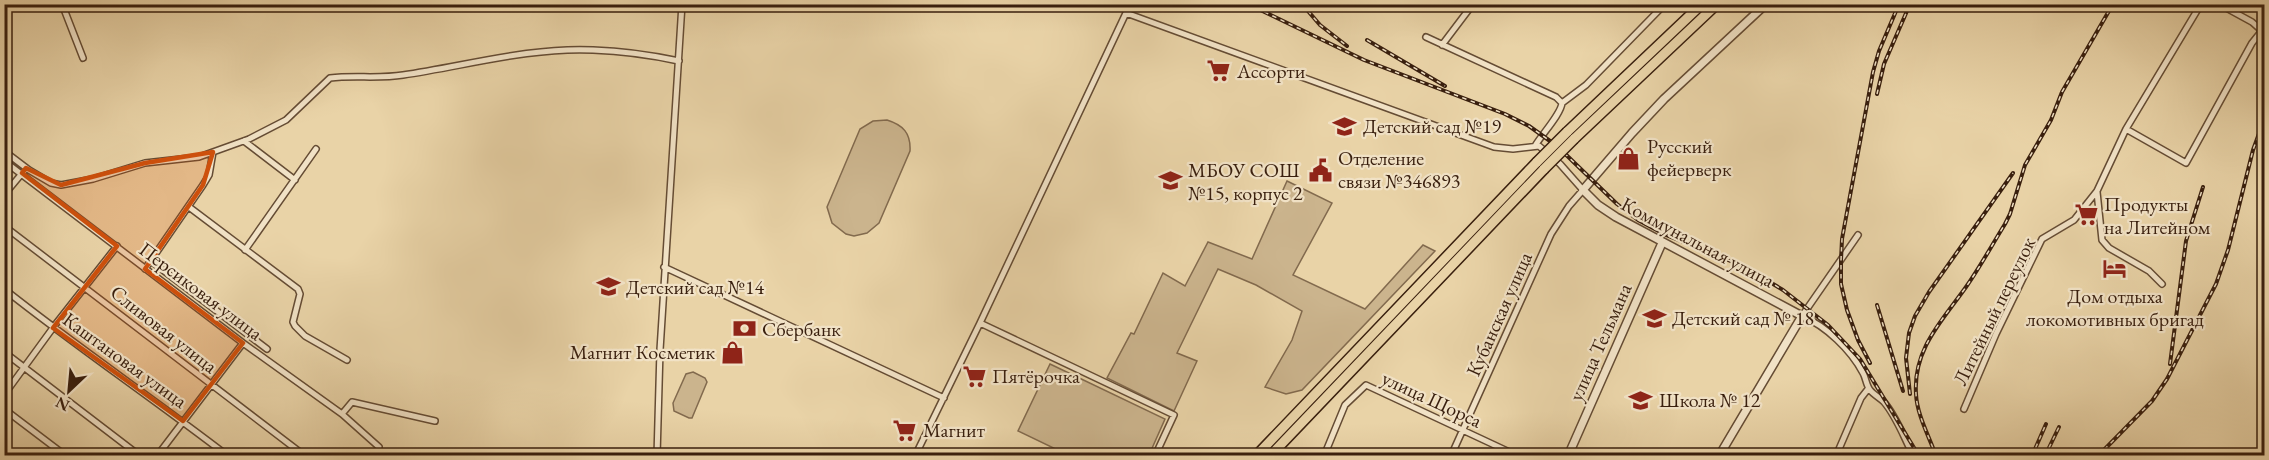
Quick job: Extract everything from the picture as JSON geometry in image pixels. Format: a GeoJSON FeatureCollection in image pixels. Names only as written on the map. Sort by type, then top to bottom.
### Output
{"type":"FeatureCollection","features":[{"type":"Feature","properties":{"kind":"highway"},"geometry":{"type":"LineString","coordinates":[[1256,456],[1537,162],[1702,4]]}},
{"type":"Feature","properties":{"kind":"highway"},"geometry":{"type":"LineString","coordinates":[[1270,456],[1574,139],[1717,4]]}},
{"type":"Feature","properties":{"kind":"street"},"geometry":{"type":"LineString","coordinates":[[62,4],[83,58]]}},
{"type":"Feature","properties":{"kind":"street"},"geometry":{"type":"LineString","coordinates":[[657,456],[664,267],[682,4]]}},
{"type":"Feature","properties":{"kind":"street"},"geometry":{"type":"LineString","coordinates":[[1442,45],[1473,4]]}},
{"type":"Feature","properties":{"kind":"street"},"geometry":{"type":"LineString","coordinates":[[1535,146],[1561,110],[1563,103],[1586,85],[1665,4]]}},
{"type":"Feature","properties":{"kind":"street"},"geometry":{"type":"LineString","coordinates":[[915,456],[1126,13],[1494,147],[1513,149],[1535,146],[1544,149],[1583,190],[1664,99],[1766,4]]}},
{"type":"Feature","properties":{"kind":"street","name":"Литейный переулок"},"geometry":{"type":"LineString","coordinates":[[1964,409],[1996,333],[2042,239],[2074,220],[2097,191],[2126,129],[2201,4]]}},
{"type":"Feature","properties":{"kind":"street"},"geometry":{"type":"LineString","coordinates":[[2126,129],[2181,161],[2188,161],[2217,105],[2263,29],[2219,4]]}},
{"type":"Feature","properties":{"kind":"street"},"geometry":{"type":"LineString","coordinates":[[1426,37],[1556,97],[1563,103]]}},
{"type":"Feature","properties":{"kind":"street"},"geometry":{"type":"LineString","coordinates":[[4,151],[51,183],[61,185],[100,177],[145,163],[199,156],[244,141],[286,120],[330,78],[400,76],[528,54],[575,50],[633,54],[679,61]]}},
{"type":"Feature","properties":{"kind":"street"},"geometry":{"type":"LineString","coordinates":[[244,141],[295,180]]}},
{"type":"Feature","properties":{"kind":"street"},"geometry":{"type":"LineString","coordinates":[[245,250],[316,149]]}},
{"type":"Feature","properties":{"kind":"street"},"geometry":{"type":"LineString","coordinates":[[145,269],[209,175],[213,152]]}},
{"type":"Feature","properties":{"kind":"street","name":"Персиковая улица"},"geometry":{"type":"LineString","coordinates":[[4,161],[243,343],[342,414],[379,447],[375,456]]}},
{"type":"Feature","properties":{"kind":"street"},"geometry":{"type":"LineString","coordinates":[[4,195],[26,168]]}},
{"type":"Feature","properties":{"kind":"street","name":"Коммунальная улица"},"geometry":{"type":"LineString","coordinates":[[1583,190],[1605,210],[1662,243],[1802,316]]}},
{"type":"Feature","properties":{"kind":"street","name":"Кубанская улица"},"geometry":{"type":"LineString","coordinates":[[1451,456],[1551,234],[1569,206],[1583,190]]}},
{"type":"Feature","properties":{"kind":"street"},"geometry":{"type":"LineString","coordinates":[[2097,191],[2102,240],[2109,248],[2149,271],[2162,284]]}},
{"type":"Feature","properties":{"kind":"street"},"geometry":{"type":"LineString","coordinates":[[189,207],[298,289],[300,294],[293,322],[295,326],[305,336],[347,360]]}},
{"type":"Feature","properties":{"kind":"street","name":"Сливовая улица"},"geometry":{"type":"LineString","coordinates":[[4,226],[305,456]]}},
{"type":"Feature","properties":{"kind":"street"},"geometry":{"type":"LineString","coordinates":[[1719,456],[1802,316],[1858,235]]}},
{"type":"Feature","properties":{"kind":"street","name":"улица Тельмана"},"geometry":{"type":"LineString","coordinates":[[1568,456],[1662,243]]}},
{"type":"Feature","properties":{"kind":"street"},"geometry":{"type":"LineString","coordinates":[[4,395],[117,246]]}},
{"type":"Feature","properties":{"kind":"street"},"geometry":{"type":"LineString","coordinates":[[151,261],[267,349]]}},
{"type":"Feature","properties":{"kind":"street"},"geometry":{"type":"LineString","coordinates":[[664,267],[944,398]]}},
{"type":"Feature","properties":{"kind":"street","name":"Каштановая улица"},"geometry":{"type":"LineString","coordinates":[[4,290],[228,456]]}},
{"type":"Feature","properties":{"kind":"street"},"geometry":{"type":"LineString","coordinates":[[1802,316],[1835,338],[1864,374],[1868,388],[1883,401],[1893,415],[1910,453]]}},
{"type":"Feature","properties":{"kind":"street"},"geometry":{"type":"LineString","coordinates":[[980,323],[1174,415],[1155,456]]}},
{"type":"Feature","properties":{"kind":"street"},"geometry":{"type":"LineString","coordinates":[[157,456],[243,343]]}},
{"type":"Feature","properties":{"kind":"street"},"geometry":{"type":"LineString","coordinates":[[4,352],[141,456]]}},
{"type":"Feature","properties":{"kind":"street","name":"улица Щорса"},"geometry":{"type":"LineString","coordinates":[[1324,456],[1345,405],[1366,385],[1518,456]]}},
{"type":"Feature","properties":{"kind":"street"},"geometry":{"type":"LineString","coordinates":[[1836,456],[1860,398],[1868,388]]}},
{"type":"Feature","properties":{"kind":"street"},"geometry":{"type":"LineString","coordinates":[[342,414],[352,402],[435,421]]}},
{"type":"Feature","properties":{"kind":"street"},"geometry":{"type":"LineString","coordinates":[[4,409],[66,456]]}},
{"type":"Feature","properties":{"kind":"highlighted area"},"geometry":{"type":"Polygon","coordinates":[[[213,152],[203,185],[145,269],[243,343],[183,421],[53,328],[117,246],[22,173],[26,168],[61,185],[145,163],[213,152]]]}},
{"type":"Feature","properties":{"kind":"shaded area"},"geometry":{"type":"Polygon","coordinates":[[[887,120],[902,127],[905,131],[909,139],[910,151],[879,223],[867,233],[854,236],[846,234],[832,223],[827,207],[860,129],[873,121],[887,120]]]}},
{"type":"Feature","properties":{"kind":"shaded area"},"geometry":{"type":"Polygon","coordinates":[[[1287,181],[1332,203],[1293,275],[1365,309],[1423,245],[1435,251],[1302,390],[1286,394],[1265,387],[1292,340],[1302,311],[1256,285],[1218,269],[1177,353],[1197,361],[1174,411],[1107,378],[1131,333],[1134,334],[1163,273],[1185,286],[1208,242],[1252,259],[1287,181]]]}},
{"type":"Feature","properties":{"kind":"shaded area"},"geometry":{"type":"Polygon","coordinates":[[[1050,364],[1165,419],[1149,455],[1068,455],[1018,431],[1050,364]]]}},
{"type":"Feature","properties":{"kind":"shaded area"},"geometry":{"type":"Polygon","coordinates":[[[693,372],[705,378],[707,382],[692,418],[689,418],[674,411],[673,403],[686,374],[693,372]]]}},
{"type":"Feature","properties":{"kind":"railway"},"geometry":{"type":"LineString","coordinates":[[1248,4],[1364,60],[1505,114],[1529,126],[1557,146],[1617,204],[1638,220],[1666,235],[1743,266],[1783,290],[1828,325],[1860,359],[1919,456]]}},
{"type":"Feature","properties":{"kind":"railway"},"geometry":{"type":"LineString","coordinates":[[1302,4],[1320,25],[1347,46]]}},
{"type":"Feature","properties":{"kind":"railway"},"geometry":{"type":"LineString","coordinates":[[1870,363],[1858,340],[1847,310],[1841,284],[1842,239],[1873,72],[1879,51],[1899,4]]}},
{"type":"Feature","properties":{"kind":"railway"},"geometry":{"type":"LineString","coordinates":[[1877,94],[1884,64],[1910,4]]}},
{"type":"Feature","properties":{"kind":"railway"},"geometry":{"type":"LineString","coordinates":[[1936,456],[1921,418],[1916,394],[1916,378],[1924,349],[2005,224],[2025,165],[2051,120],[2062,92],[2113,4]]}},
{"type":"Feature","properties":{"kind":"railway"},"geometry":{"type":"LineString","coordinates":[[1367,40],[1445,86]]}},
{"type":"Feature","properties":{"kind":"railway"},"geometry":{"type":"LineString","coordinates":[[2098,456],[2152,401],[2167,379],[2216,284],[2228,250],[2253,150],[2264,120]]}},
{"type":"Feature","properties":{"kind":"railway"},"geometry":{"type":"LineString","coordinates":[[1910,394],[1906,358],[1909,333],[1915,316],[1929,292],[2013,173]]}},
{"type":"Feature","properties":{"kind":"railway"},"geometry":{"type":"LineString","coordinates":[[2170,364],[2186,241],[2203,187]]}},
{"type":"Feature","properties":{"kind":"railway"},"geometry":{"type":"LineString","coordinates":[[1877,305],[1903,391]]}},
{"type":"Feature","properties":{"kind":"railway"},"geometry":{"type":"LineString","coordinates":[[2032,456],[2046,424]]}},
{"type":"Feature","properties":{"kind":"railway"},"geometry":{"type":"LineString","coordinates":[[2045,456],[2059,427]]}},
{"type":"Feature","properties":{"kind":"place","name":"Ассорти"},"geometry":{"type":"Point","coordinates":[1219,71]}},
{"type":"Feature","properties":{"kind":"place","name":"Детский сад №19"},"geometry":{"type":"Point","coordinates":[1345,126]}},
{"type":"Feature","properties":{"kind":"place","name":"Русский фейерверк"},"geometry":{"type":"Point","coordinates":[1629,158]}},
{"type":"Feature","properties":{"kind":"place","name":"Отделение связи №346893"},"geometry":{"type":"Point","coordinates":[1320,170]}},
{"type":"Feature","properties":{"kind":"place","name":"МБОУ СОШ №15, корпус 2"},"geometry":{"type":"Point","coordinates":[1170,181]}},
{"type":"Feature","properties":{"kind":"place","name":"Продукты на Литейном"},"geometry":{"type":"Point","coordinates":[2086,215]}},
{"type":"Feature","properties":{"kind":"place","name":"Дом отдыха локомотивных бригад"},"geometry":{"type":"Point","coordinates":[2115,269]}},
{"type":"Feature","properties":{"kind":"place","name":"Детский сад №14"},"geometry":{"type":"Point","coordinates":[608,287]}},
{"type":"Feature","properties":{"kind":"place","name":"Детский сад № 18"},"geometry":{"type":"Point","coordinates":[1654,318]}},
{"type":"Feature","properties":{"kind":"place","name":"Сбербанк"},"geometry":{"type":"Point","coordinates":[744,329]}},
{"type":"Feature","properties":{"kind":"place","name":"Магнит Косметик"},"geometry":{"type":"Point","coordinates":[733,352]}},
{"type":"Feature","properties":{"kind":"place","name":"Пятёрочка"},"geometry":{"type":"Point","coordinates":[974,376]}},
{"type":"Feature","properties":{"kind":"place","name":"Школа № 12"},"geometry":{"type":"Point","coordinates":[1641,400]}},
{"type":"Feature","properties":{"kind":"place","name":"Магнит"},"geometry":{"type":"Point","coordinates":[905,430]}}]}
